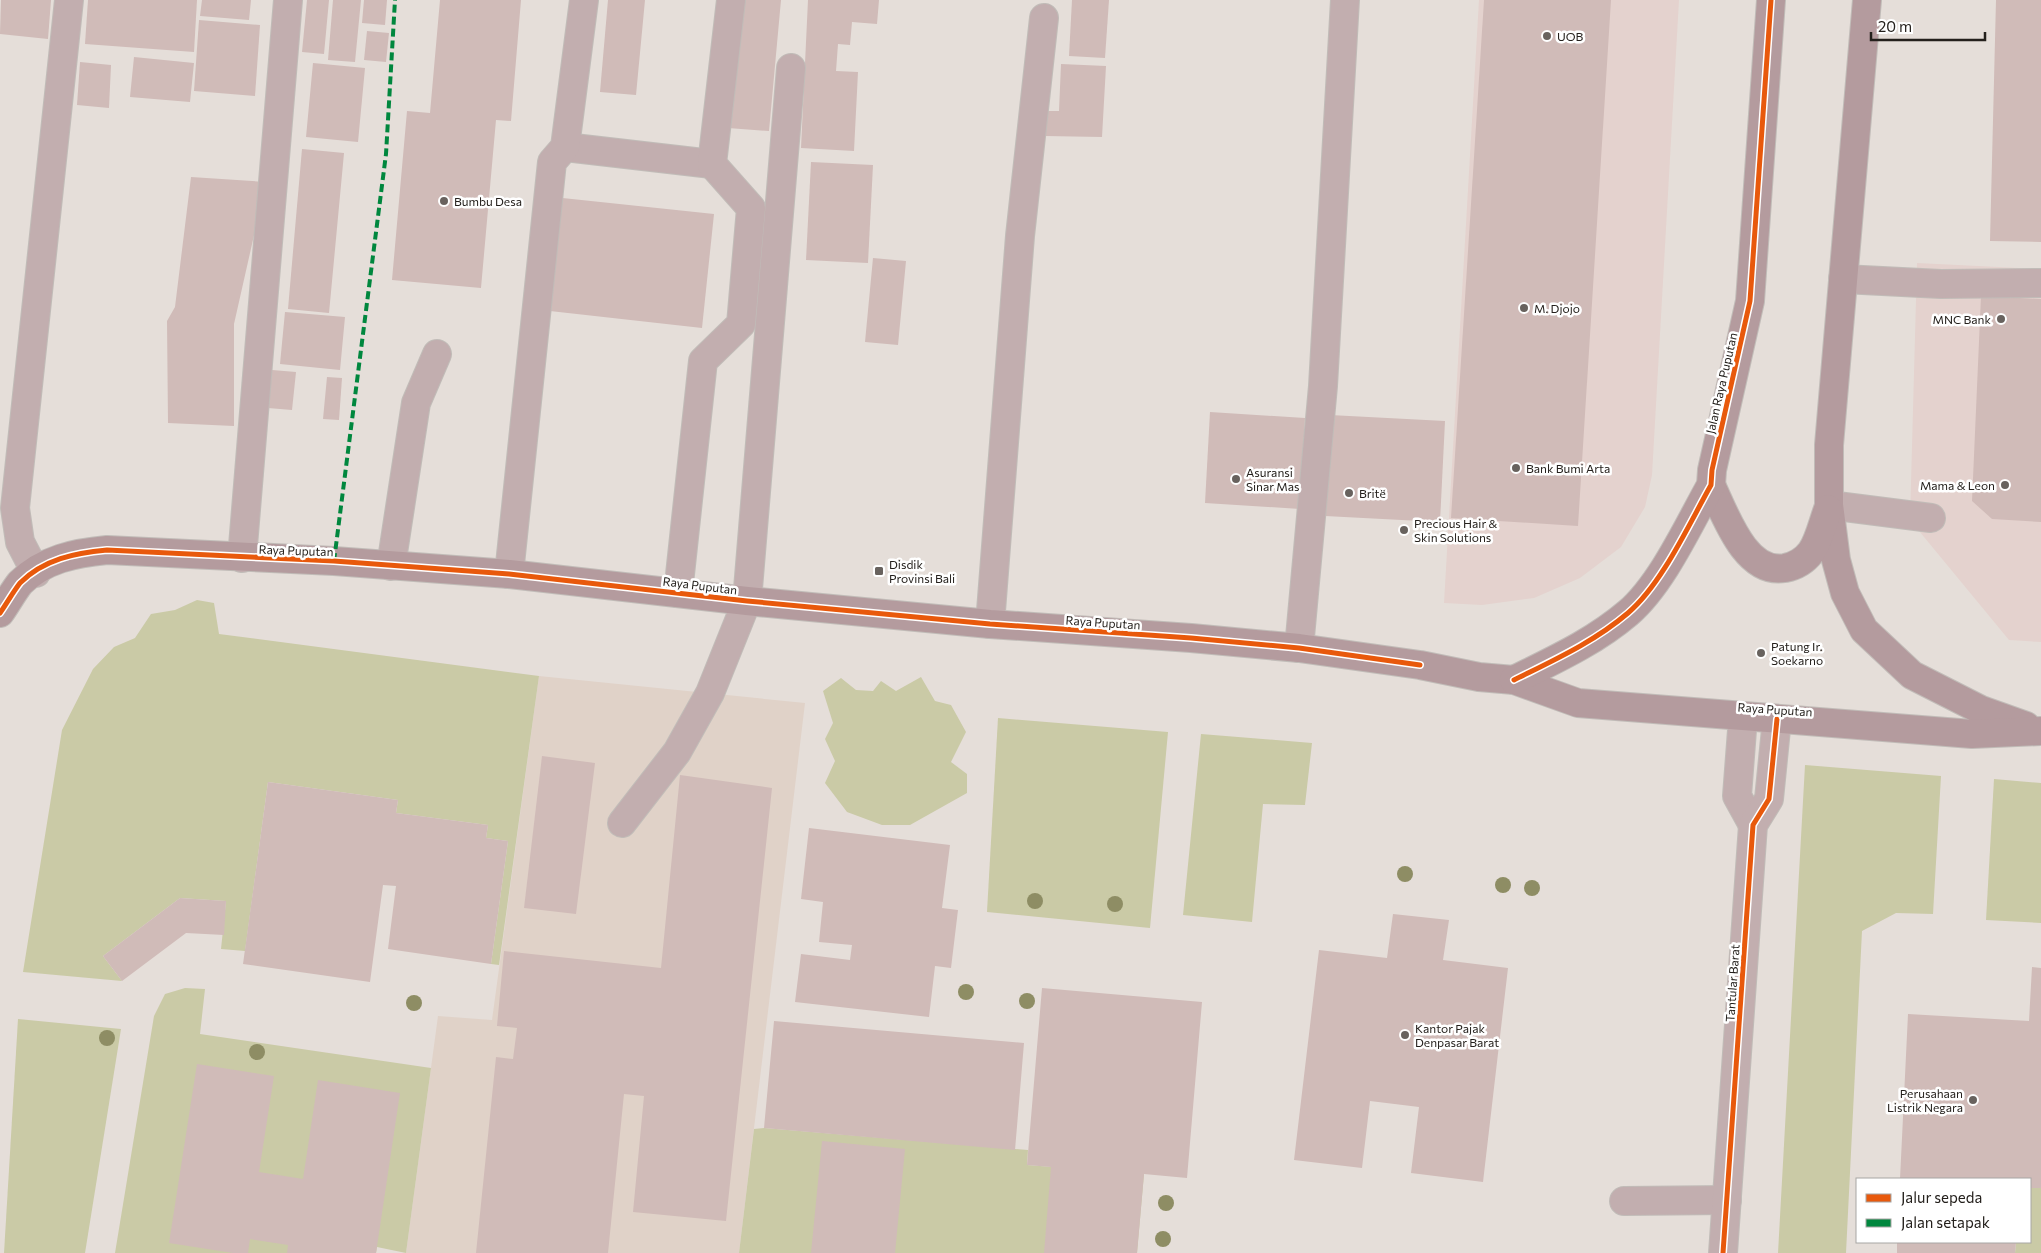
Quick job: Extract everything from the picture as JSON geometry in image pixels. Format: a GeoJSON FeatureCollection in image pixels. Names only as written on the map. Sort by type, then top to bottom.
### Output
{"type":"FeatureCollection","features":[{"type":"Feature","properties":{"kind":"main road","name":"Jalan Raya Puputan"},"geometry":{"type":"LineString","coordinates":[[1514,680],[1579,648],[1630,612],[1664,570],[1711,485],[1712,470],[1750,301],[1771,0]]}},
{"type":"Feature","properties":{"kind":"main road"},"geometry":{"type":"LineString","coordinates":[[1867,0],[1829,445],[1829,505],[1836,560],[1843,585],[1864,630],[1912,675],[1981,710],[2040,731]]}},
{"type":"Feature","properties":{"kind":"main road"},"geometry":{"type":"LineString","coordinates":[[1711,485],[1730,527],[1744,549],[1761,564],[1778,569],[1795,566],[1812,552],[1829,505]]}},
{"type":"Feature","properties":{"kind":"main road","name":"Raya Puputan"},"geometry":{"type":"LineString","coordinates":[[0,613],[21,583],[54,560],[77,552],[107,550],[391,566],[509,574],[748,601],[990,624],[1191,638],[1299,648],[1420,665],[1478,677],[1514,680],[1578,703],[1972,734],[2040,731]]}},
{"type":"Feature","properties":{"kind":"street"},"geometry":{"type":"LineString","coordinates":[[36,573],[20,542],[15,508],[69,0]]}},
{"type":"Feature","properties":{"kind":"street"},"geometry":{"type":"LineString","coordinates":[[242,558],[288,0]]}},
{"type":"Feature","properties":{"kind":"street"},"geometry":{"type":"LineString","coordinates":[[509,574],[552,162],[565,147],[584,0]]}},
{"type":"Feature","properties":{"kind":"street"},"geometry":{"type":"LineString","coordinates":[[712,164],[731,0]]}},
{"type":"Feature","properties":{"kind":"street"},"geometry":{"type":"LineString","coordinates":[[1299,648],[1323,386],[1345,0]]}},
{"type":"Feature","properties":{"kind":"street"},"geometry":{"type":"LineString","coordinates":[[990,624],[1020,236],[1044,18]]}},
{"type":"Feature","properties":{"kind":"street"},"geometry":{"type":"LineString","coordinates":[[622,823],[677,752],[710,693],[748,601],[791,68]]}},
{"type":"Feature","properties":{"kind":"street"},"geometry":{"type":"LineString","coordinates":[[565,147],[712,164],[751,208],[741,324],[703,361],[678,593]]}},
{"type":"Feature","properties":{"kind":"street"},"geometry":{"type":"LineString","coordinates":[[1843,279],[1942,284],[2041,283]]}},
{"type":"Feature","properties":{"kind":"street"},"geometry":{"type":"LineString","coordinates":[[391,566],[416,403],[437,354]]}},
{"type":"Feature","properties":{"kind":"street"},"geometry":{"type":"LineString","coordinates":[[1829,505],[1931,518]]}},
{"type":"Feature","properties":{"kind":"street"},"geometry":{"type":"LineString","coordinates":[[1743,717],[1737,796],[1754,825]]}},
{"type":"Feature","properties":{"kind":"street","name":"Tantular Barat"},"geometry":{"type":"LineString","coordinates":[[1723,1253],[1754,825],[1769,799],[1777,719]]}},
{"type":"Feature","properties":{"kind":"street"},"geometry":{"type":"LineString","coordinates":[[1624,1201],[1727,1200]]}},
{"type":"Feature","properties":{"kind":"shaded area"},"geometry":{"type":"Polygon","coordinates":[[[1479,0],[1679,0],[1652,475],[1645,507],[1621,547],[1580,578],[1534,598],[1482,605],[1444,603],[1479,0]]]}},
{"type":"Feature","properties":{"kind":"shaded area"},"geometry":{"type":"Polygon","coordinates":[[[1917,263],[2041,269],[2041,642],[2009,640],[1910,520],[1917,263]]]}},
{"type":"Feature","properties":{"kind":"shaded area"},"geometry":{"type":"Polygon","coordinates":[[[539,676],[805,703],[739,1253],[406,1253],[438,1016],[492,1020],[539,676]]]}},
{"type":"Feature","properties":{"kind":"green space"},"geometry":{"type":"Polygon","coordinates":[[[197,600],[214,603],[219,634],[539,676],[499,965],[491,964],[508,841],[486,838],[488,825],[396,813],[398,800],[268,782],[245,951],[221,949],[226,901],[180,898],[103,956],[122,981],[23,972],[62,730],[93,669],[114,647],[135,638],[151,614],[175,610],[197,600]]]}},
{"type":"Feature","properties":{"kind":"green space"},"geometry":{"type":"Polygon","coordinates":[[[921,677],[935,701],[951,705],[966,732],[951,762],[967,774],[967,793],[910,825],[882,825],[847,812],[825,783],[835,761],[825,739],[833,723],[823,691],[841,678],[856,690],[873,691],[881,681],[896,691],[921,677]]]}},
{"type":"Feature","properties":{"kind":"green space"},"geometry":{"type":"Polygon","coordinates":[[[998,718],[1168,732],[1150,928],[987,912],[998,718]]]}},
{"type":"Feature","properties":{"kind":"green space"},"geometry":{"type":"Polygon","coordinates":[[[1201,734],[1312,743],[1305,805],[1263,804],[1252,922],[1183,915],[1201,734]]]}},
{"type":"Feature","properties":{"kind":"green space"},"geometry":{"type":"Polygon","coordinates":[[[1805,765],[1941,776],[1933,914],[1896,913],[1862,931],[1846,1253],[1778,1253],[1805,765]]]}},
{"type":"Feature","properties":{"kind":"green space"},"geometry":{"type":"Polygon","coordinates":[[[1994,779],[2041,783],[2041,923],[1986,920],[1994,779]]]}},
{"type":"Feature","properties":{"kind":"green space"},"geometry":{"type":"Polygon","coordinates":[[[185,988],[205,989],[200,1034],[431,1068],[406,1253],[377,1247],[376,1253],[115,1253],[154,1016],[165,994],[185,988]]]}},
{"type":"Feature","properties":{"kind":"green space"},"geometry":{"type":"Polygon","coordinates":[[[18,1019],[121,1029],[85,1253],[4,1253],[18,1019]]]}},
{"type":"Feature","properties":{"kind":"green space"},"geometry":{"type":"Polygon","coordinates":[[[764,1128],[1028,1150],[1027,1165],[1144,1174],[1137,1253],[739,1253],[754,1129],[764,1128]]]}},
{"type":"Feature","properties":{"kind":"green space"},"geometry":{"type":"Polygon","coordinates":[[[2031,1188],[2041,1188],[2041,1253],[2015,1253],[2016,1243],[2031,1243],[2031,1188]]]}},
{"type":"Feature","properties":{"kind":"building"},"geometry":{"type":"Polygon","coordinates":[[[1,0],[51,0],[48,39],[0,34],[1,0]]]}},
{"type":"Feature","properties":{"kind":"building"},"geometry":{"type":"Polygon","coordinates":[[[88,0],[197,0],[194,52],[85,44],[88,0]]]}},
{"type":"Feature","properties":{"kind":"building"},"geometry":{"type":"Polygon","coordinates":[[[202,0],[251,0],[249,20],[200,16],[202,0]]]}},
{"type":"Feature","properties":{"kind":"building"},"geometry":{"type":"Polygon","coordinates":[[[307,0],[329,0],[324,54],[302,52],[307,0]]]}},
{"type":"Feature","properties":{"kind":"building"},"geometry":{"type":"Polygon","coordinates":[[[333,0],[361,0],[355,62],[328,60],[333,0]]]}},
{"type":"Feature","properties":{"kind":"building"},"geometry":{"type":"Polygon","coordinates":[[[364,0],[387,0],[385,25],[362,23],[364,0]]]}},
{"type":"Feature","properties":{"kind":"building","name":"Bumbu Desa"},"geometry":{"type":"Polygon","coordinates":[[[440,0],[521,0],[511,121],[496,120],[481,288],[392,280],[407,111],[430,113],[440,0]]]}},
{"type":"Feature","properties":{"kind":"building"},"geometry":{"type":"Polygon","coordinates":[[[608,0],[645,0],[636,95],[600,92],[608,0]]]}},
{"type":"Feature","properties":{"kind":"building"},"geometry":{"type":"Polygon","coordinates":[[[740,0],[781,0],[769,131],[728,128],[740,0]]]}},
{"type":"Feature","properties":{"kind":"building"},"geometry":{"type":"Polygon","coordinates":[[[808,0],[879,0],[877,24],[852,22],[850,45],[838,44],[836,71],[858,72],[854,151],[801,148],[808,0]]]}},
{"type":"Feature","properties":{"kind":"building"},"geometry":{"type":"Polygon","coordinates":[[[1072,0],[1109,0],[1105,58],[1069,56],[1072,0]]]}},
{"type":"Feature","properties":{"kind":"building"},"geometry":{"type":"Polygon","coordinates":[[[1484,0],[1611,0],[1578,526],[1451,518],[1484,0]]]}},
{"type":"Feature","properties":{"kind":"building"},"geometry":{"type":"Polygon","coordinates":[[[1996,0],[2041,0],[2041,242],[1990,241],[1996,0]]]}},
{"type":"Feature","properties":{"kind":"building"},"geometry":{"type":"Polygon","coordinates":[[[199,20],[260,25],[255,96],[194,91],[199,20]]]}},
{"type":"Feature","properties":{"kind":"building"},"geometry":{"type":"Polygon","coordinates":[[[367,31],[389,33],[386,62],[364,60],[367,31]]]}},
{"type":"Feature","properties":{"kind":"building"},"geometry":{"type":"Polygon","coordinates":[[[134,57],[194,63],[190,102],[130,97],[134,57]]]}},
{"type":"Feature","properties":{"kind":"building"},"geometry":{"type":"Polygon","coordinates":[[[80,62],[111,65],[109,108],[77,105],[80,62]]]}},
{"type":"Feature","properties":{"kind":"building"},"geometry":{"type":"Polygon","coordinates":[[[313,63],[365,68],[358,142],[306,137],[313,63]]]}},
{"type":"Feature","properties":{"kind":"building"},"geometry":{"type":"Polygon","coordinates":[[[1061,64],[1106,66],[1102,137],[1045,136],[1045,111],[1059,111],[1061,64]]]}},
{"type":"Feature","properties":{"kind":"building"},"geometry":{"type":"Polygon","coordinates":[[[302,149],[344,153],[329,313],[288,309],[302,149]]]}},
{"type":"Feature","properties":{"kind":"building"},"geometry":{"type":"Polygon","coordinates":[[[811,162],[873,165],[868,263],[806,260],[811,162]]]}},
{"type":"Feature","properties":{"kind":"building"},"geometry":{"type":"Polygon","coordinates":[[[191,177],[266,182],[234,324],[234,426],[168,423],[167,321],[175,307],[191,177]]]}},
{"type":"Feature","properties":{"kind":"building"},"geometry":{"type":"Polygon","coordinates":[[[553,197],[714,214],[702,328],[541,310],[553,197]]]}},
{"type":"Feature","properties":{"kind":"building"},"geometry":{"type":"Polygon","coordinates":[[[873,258],[906,261],[898,345],[865,342],[873,258]]]}},
{"type":"Feature","properties":{"kind":"building"},"geometry":{"type":"Polygon","coordinates":[[[1981,296],[2041,299],[2041,522],[1992,519],[1972,501],[1981,296]]]}},
{"type":"Feature","properties":{"kind":"building"},"geometry":{"type":"Polygon","coordinates":[[[285,312],[345,317],[340,370],[280,364],[285,312]]]}},
{"type":"Feature","properties":{"kind":"building"},"geometry":{"type":"Polygon","coordinates":[[[272,370],[296,372],[292,410],[268,408],[272,370]]]}},
{"type":"Feature","properties":{"kind":"building"},"geometry":{"type":"Polygon","coordinates":[[[327,377],[342,378],[339,420],[323,419],[327,377]]]}},
{"type":"Feature","properties":{"kind":"building"},"geometry":{"type":"Polygon","coordinates":[[[1210,412],[1305,418],[1300,509],[1205,503],[1210,412]]]}},
{"type":"Feature","properties":{"kind":"building"},"geometry":{"type":"Polygon","coordinates":[[[1330,415],[1445,421],[1440,522],[1325,516],[1330,415]]]}},
{"type":"Feature","properties":{"kind":"building"},"geometry":{"type":"Polygon","coordinates":[[[542,756],[595,763],[576,914],[524,908],[542,756]]]}},
{"type":"Feature","properties":{"kind":"building"},"geometry":{"type":"Polygon","coordinates":[[[680,775],[772,788],[726,1221],[633,1212],[644,1096],[624,1094],[608,1253],[476,1253],[496,1057],[513,1059],[517,1028],[497,1026],[504,951],[661,968],[680,775]]]}},
{"type":"Feature","properties":{"kind":"building"},"geometry":{"type":"Polygon","coordinates":[[[268,782],[398,800],[396,813],[488,825],[486,838],[508,841],[491,964],[388,949],[396,886],[383,885],[370,982],[243,964],[268,782]]]}},
{"type":"Feature","properties":{"kind":"building"},"geometry":{"type":"Polygon","coordinates":[[[809,828],[950,845],[942,908],[958,910],[951,968],[935,966],[929,1017],[795,1002],[801,954],[850,960],[852,945],[819,942],[823,902],[801,899],[809,828]]]}},
{"type":"Feature","properties":{"kind":"building"},"geometry":{"type":"Polygon","coordinates":[[[180,898],[226,901],[224,935],[186,933],[122,981],[103,956],[180,898]]]}},
{"type":"Feature","properties":{"kind":"building","name":"Kantor Pajak Denpasar Barat"},"geometry":{"type":"Polygon","coordinates":[[[1393,914],[1449,920],[1443,960],[1508,968],[1483,1182],[1411,1173],[1419,1107],[1370,1101],[1362,1168],[1294,1160],[1319,950],[1387,958],[1393,914]]]}},
{"type":"Feature","properties":{"kind":"building","name":"Perusahaan Listrik Negara"},"geometry":{"type":"Polygon","coordinates":[[[2032,967],[2041,968],[2041,1188],[2031,1188],[2031,1178],[1900,1178],[1908,1014],[2029,1021],[2032,967]]]}},
{"type":"Feature","properties":{"kind":"building"},"geometry":{"type":"Polygon","coordinates":[[[1042,988],[1202,1002],[1187,1178],[1144,1174],[1137,1253],[1044,1253],[1051,1167],[1027,1165],[1042,988]]]}},
{"type":"Feature","properties":{"kind":"building"},"geometry":{"type":"Polygon","coordinates":[[[774,1021],[1024,1043],[1015,1150],[764,1128],[774,1021]]]}},
{"type":"Feature","properties":{"kind":"building"},"geometry":{"type":"Polygon","coordinates":[[[197,1064],[274,1076],[259,1172],[303,1179],[318,1080],[400,1093],[376,1253],[287,1253],[288,1245],[250,1239],[248,1253],[233,1253],[169,1243],[197,1064]]]}},
{"type":"Feature","properties":{"kind":"building"},"geometry":{"type":"Polygon","coordinates":[[[822,1141],[905,1149],[895,1253],[811,1253],[822,1141]]]}},
{"type":"Feature","properties":{"kind":"building"},"geometry":{"type":"Polygon","coordinates":[[[1897,1243],[2016,1243],[2015,1253],[1897,1253],[1897,1243]]]}},
{"type":"Feature","properties":{"kind":"marked path"},"geometry":{"type":"LineString","coordinates":[[334,561],[386,154],[395,0]]}},
{"type":"Feature","properties":{"kind":"cycle path"},"geometry":{"type":"LineString","coordinates":[[1514,680],[1588,642],[1628,613],[1640,601],[1663,570],[1711,485],[1712,470],[1750,301],[1771,0]]}},
{"type":"Feature","properties":{"kind":"cycle path"},"geometry":{"type":"LineString","coordinates":[[0,613],[20,583],[39,568],[72,555],[107,550],[334,561],[509,574],[747,601],[990,624],[1191,638],[1299,648],[1420,665]]}},
{"type":"Feature","properties":{"kind":"cycle path"},"geometry":{"type":"LineString","coordinates":[[1723,1253],[1753,825],[1769,799],[1777,719]]}},
{"type":"Feature","properties":{"kind":"place","name":"UOB"},"geometry":{"type":"Point","coordinates":[1547,36]}},
{"type":"Feature","properties":{"kind":"place","name":"Bumbu Desa"},"geometry":{"type":"Point","coordinates":[444,201]}},
{"type":"Feature","properties":{"kind":"place","name":"M. Djojo"},"geometry":{"type":"Point","coordinates":[1524,308]}},
{"type":"Feature","properties":{"kind":"place","name":"MNC Bank"},"geometry":{"type":"Point","coordinates":[2001,319]}},
{"type":"Feature","properties":{"kind":"place","name":"Bank Bumi Arta"},"geometry":{"type":"Point","coordinates":[1516,468]}},
{"type":"Feature","properties":{"kind":"place","name":"Asuransi Sinar Mas"},"geometry":{"type":"Point","coordinates":[1236,479]}},
{"type":"Feature","properties":{"kind":"place","name":"Mama & Leon"},"geometry":{"type":"Point","coordinates":[2005,485]}},
{"type":"Feature","properties":{"kind":"place","name":"Britë"},"geometry":{"type":"Point","coordinates":[1349,493]}},
{"type":"Feature","properties":{"kind":"place","name":"Precious Hair & Skin Solutions"},"geometry":{"type":"Point","coordinates":[1404,530]}},
{"type":"Feature","properties":{"kind":"place","name":"Disdik Provinsi Bali"},"geometry":{"type":"Point","coordinates":[879,571]}},
{"type":"Feature","properties":{"kind":"place","name":"Patung Ir. Soekarno"},"geometry":{"type":"Point","coordinates":[1761,653]}},
{"type":"Feature","properties":{"kind":"place","name":"Kantor Pajak Denpasar Barat"},"geometry":{"type":"Point","coordinates":[1405,1035]}},
{"type":"Feature","properties":{"kind":"place","name":"Perusahaan Listrik Negara"},"geometry":{"type":"Point","coordinates":[1973,1100]}}]}
